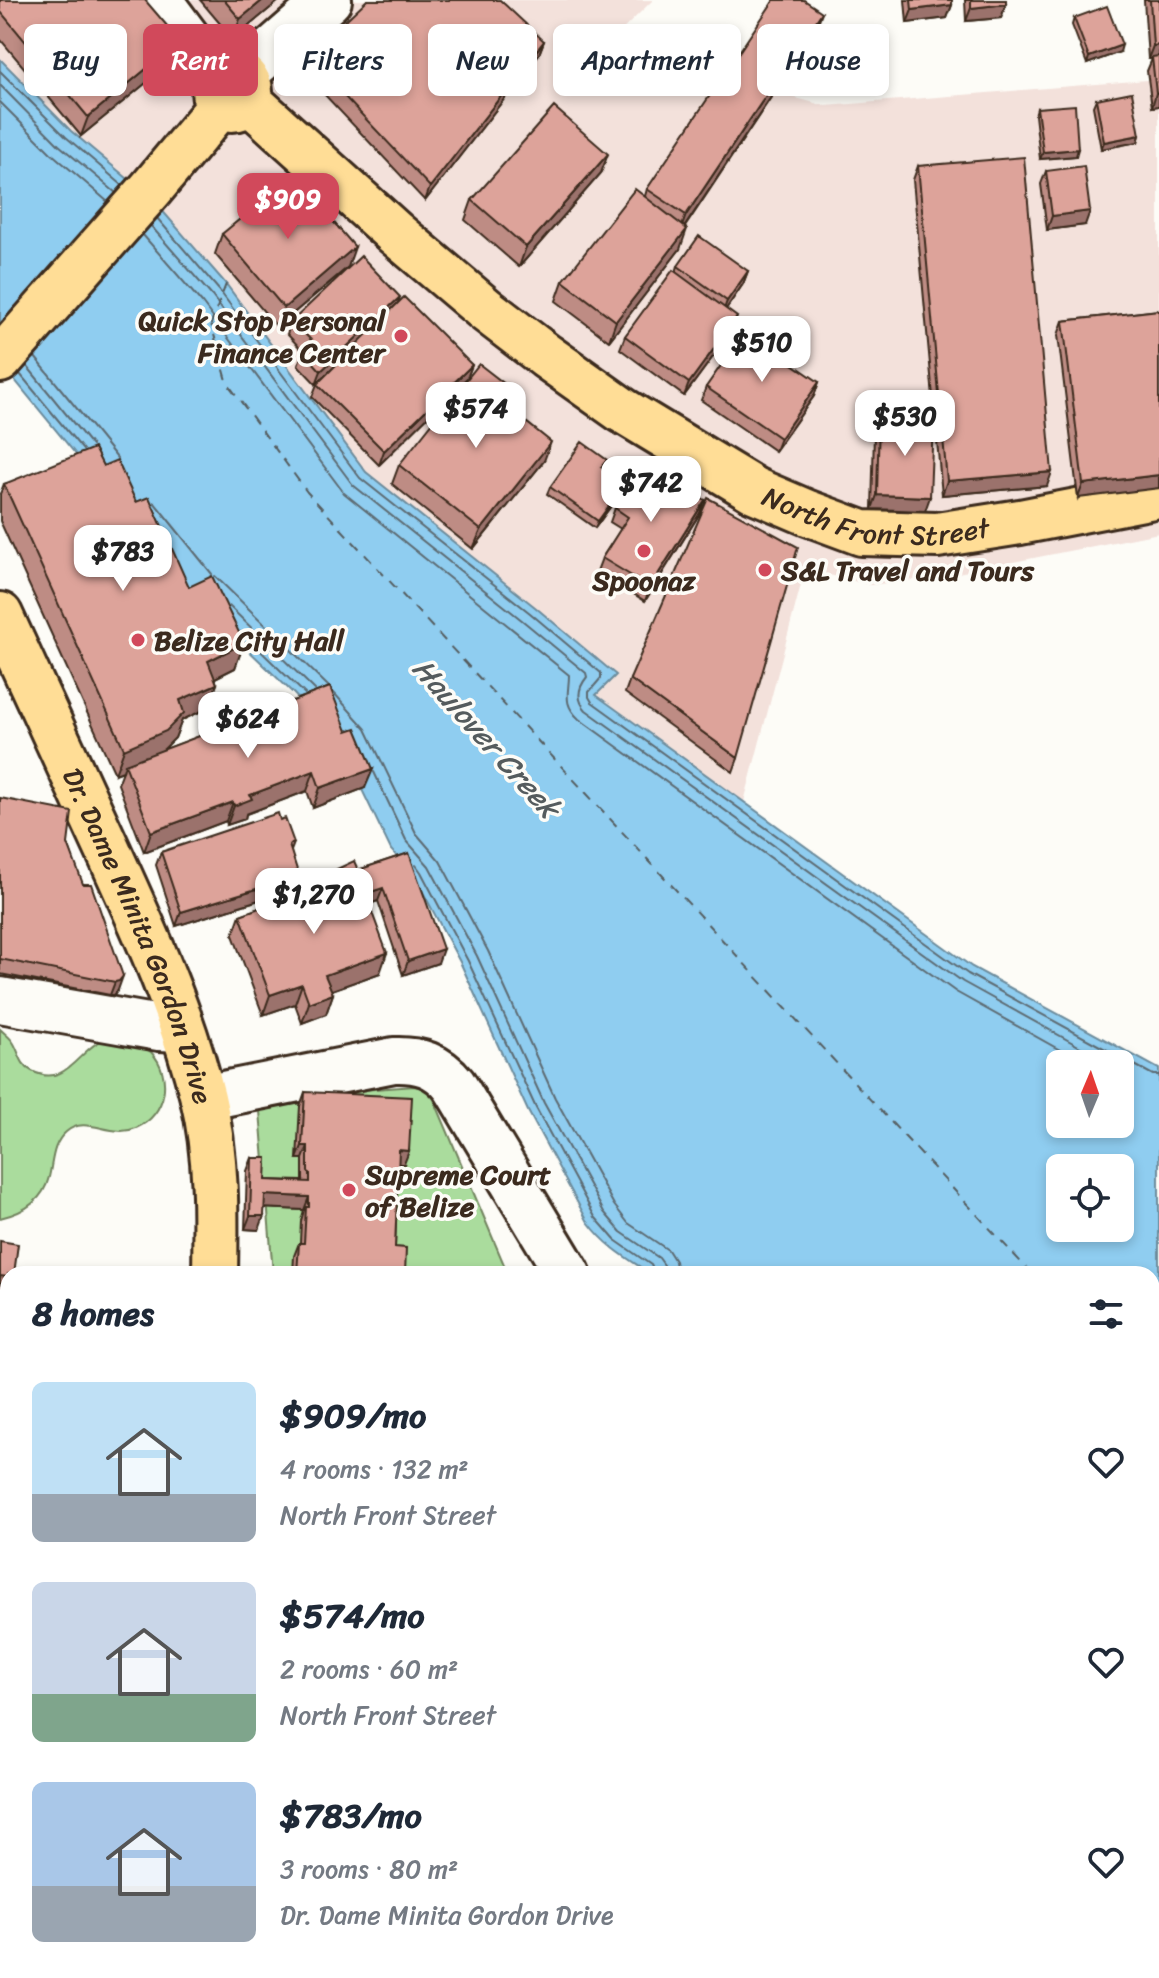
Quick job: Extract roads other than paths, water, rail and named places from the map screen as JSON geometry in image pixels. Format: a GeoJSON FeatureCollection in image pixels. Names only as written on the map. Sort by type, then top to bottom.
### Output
{"type":"FeatureCollection","features":[{"type":"Feature","properties":{"kind":"main road"},"geometry":{"type":"LineString","coordinates":[[0,360],[151,189],[227,96]]}},
{"type":"Feature","properties":{"kind":"main road","name":"North Front Street"},"geometry":{"type":"LineString","coordinates":[[239,96],[395,233],[546,356],[622,410],[754,490],[862,533],[937,535],[1159,495]]}},
{"type":"Feature","properties":{"kind":"main road","name":"Dr. Dame Minita Gordon Drive"},"geometry":{"type":"LineString","coordinates":[[0,615],[149,940],[182,1029],[203,1098],[213,1164],[215,1266]]}},
{"type":"Feature","properties":{"kind":"street","name":"North Front Street"},"geometry":{"type":"LineString","coordinates":[[159,0],[178,24]]}},
{"type":"Feature","properties":{"kind":"street"},"geometry":{"type":"LineString","coordinates":[[258,66],[329,0]]}},
{"type":"Feature","properties":{"kind":"street"},"geometry":{"type":"LineString","coordinates":[[0,1000],[159,1028],[182,1029]]}},
{"type":"Feature","properties":{"kind":"street"},"geometry":{"type":"LineString","coordinates":[[203,1098],[394,1060],[415,1061],[433,1067],[454,1085],[563,1266]]}},
{"type":"Feature","properties":{"kind":"water","name":"Haulover Creek"},"geometry":{"type":"Polygon","coordinates":[[[0,59],[24,83],[24,96],[36,96],[71,131],[153,200],[226,284],[366,472],[616,675],[596,695],[972,967],[1124,1050],[1046,1050],[1046,1138],[1134,1138],[1134,1055],[1159,1069],[1159,1266],[639,1266],[617,1251],[588,1222],[528,1111],[461,964],[414,875],[391,850],[341,746],[293,693],[192,596],[0,362],[0,59]]]}},
{"type":"Feature","properties":{"kind":"place","name":"Quick Stop Personal Finance Center"},"geometry":{"type":"Point","coordinates":[401,336]}},
{"type":"Feature","properties":{"kind":"place","name":"Spoonaz"},"geometry":{"type":"Point","coordinates":[644,551]}},
{"type":"Feature","properties":{"kind":"place","name":"S&L Travel and Tours"},"geometry":{"type":"Point","coordinates":[765,570]}},
{"type":"Feature","properties":{"kind":"place","name":"Belize City Hall"},"geometry":{"type":"Point","coordinates":[138,640]}},
{"type":"Feature","properties":{"kind":"place","name":"Supreme Court of Belize"},"geometry":{"type":"Point","coordinates":[349,1190]}}]}
